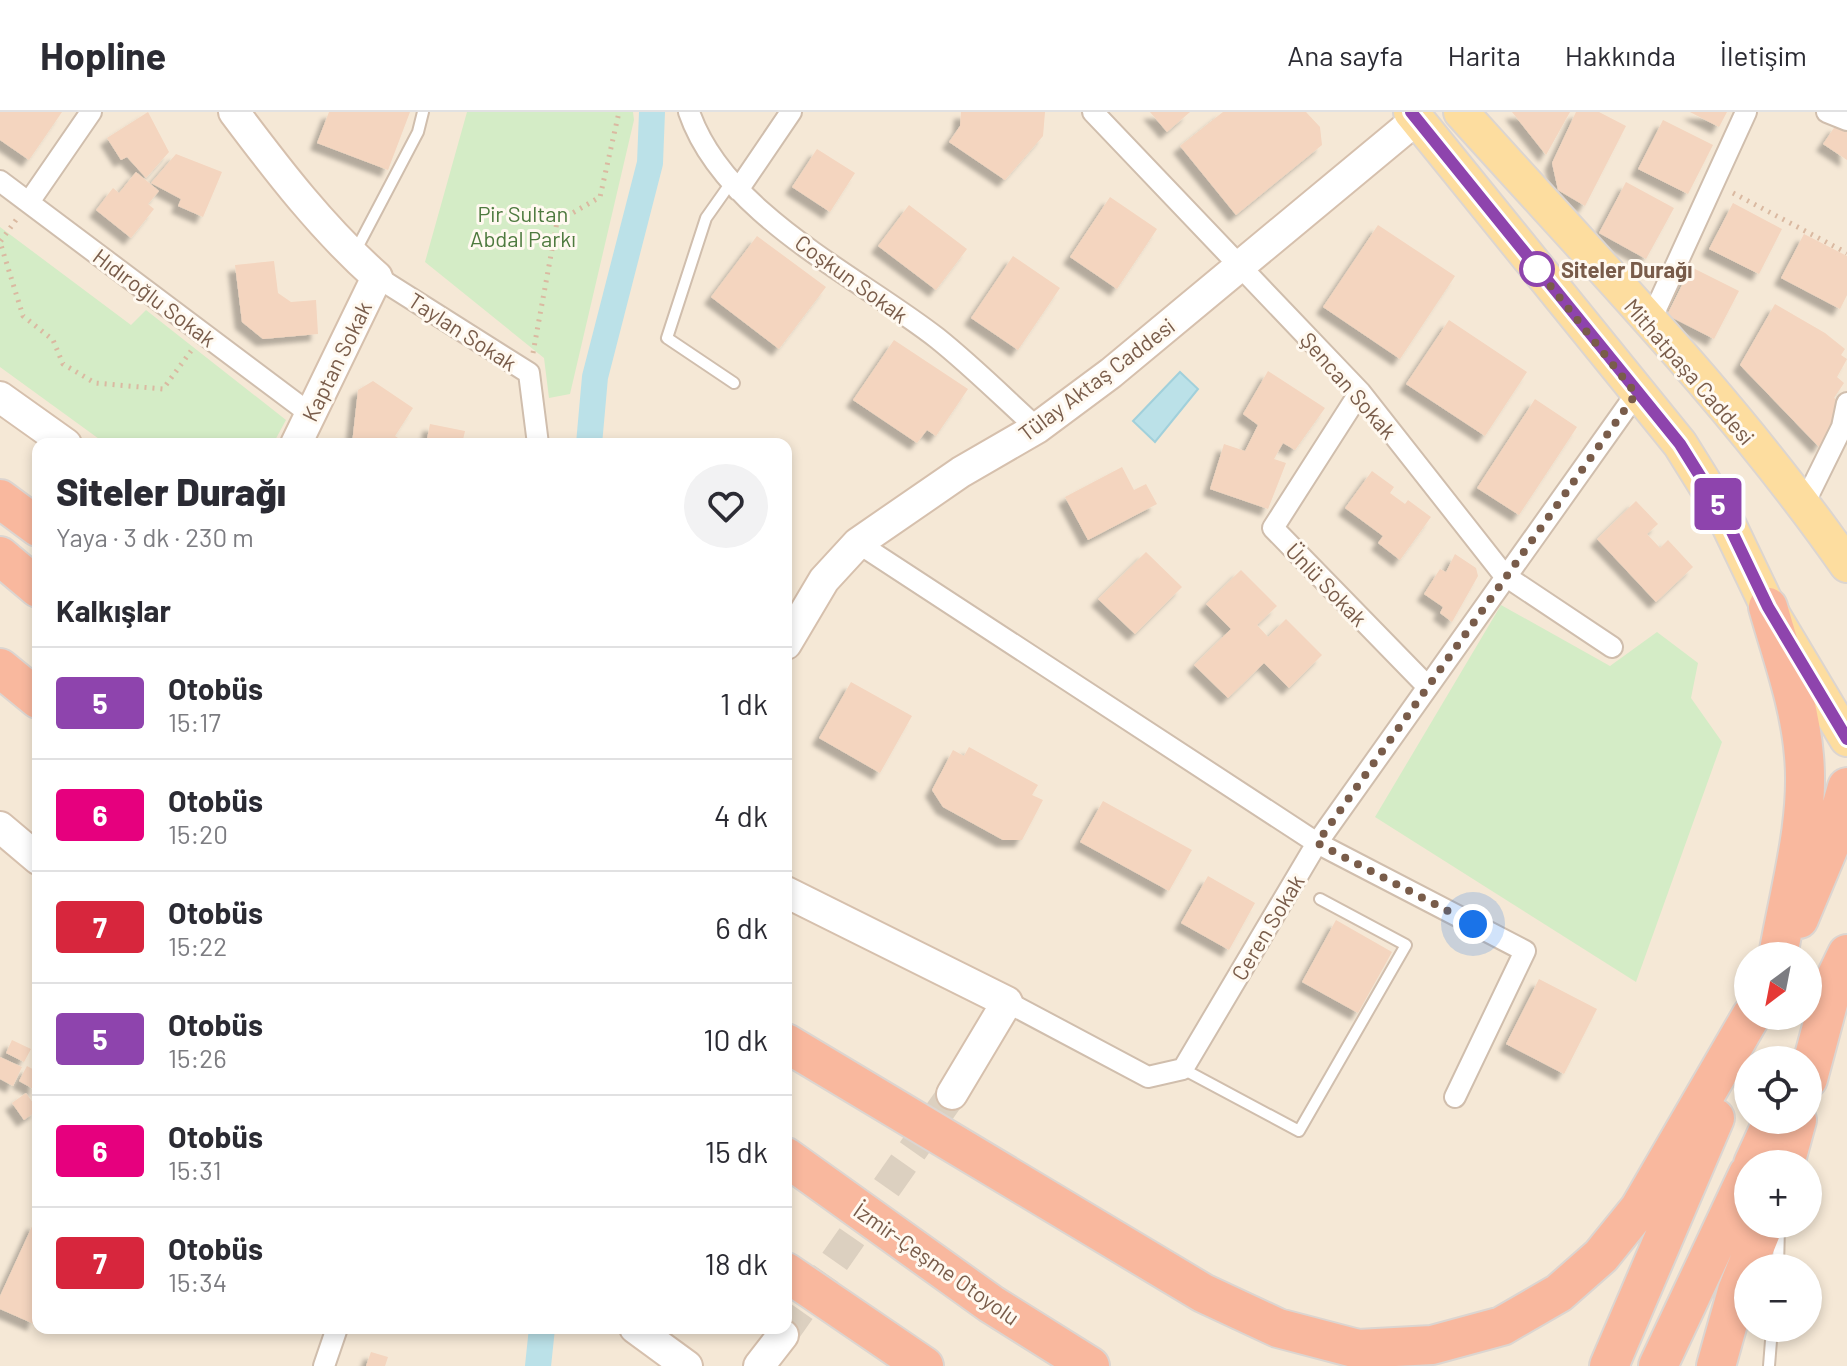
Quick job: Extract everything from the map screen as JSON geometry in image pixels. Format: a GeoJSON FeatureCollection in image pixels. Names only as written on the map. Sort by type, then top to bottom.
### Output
{"type":"FeatureCollection","features":[{"type":"Feature","properties":{"kind":"highway"},"geometry":{"type":"LineString","coordinates":[[0,499],[32,523]]}},
{"type":"Feature","properties":{"kind":"highway"},"geometry":{"type":"LineString","coordinates":[[0,556],[32,583]]}},
{"type":"Feature","properties":{"kind":"highway"},"geometry":{"type":"LineString","coordinates":[[1768,607],[1798,712],[1805,759],[1802,815],[1782,942]]}},
{"type":"Feature","properties":{"kind":"highway"},"geometry":{"type":"LineString","coordinates":[[0,668],[32,694]]}},
{"type":"Feature","properties":{"kind":"highway"},"geometry":{"type":"LineString","coordinates":[[1786,942],[1832,840],[1847,787]]}},
{"type":"Feature","properties":{"kind":"highway"},"geometry":{"type":"LineString","coordinates":[[1807,1046],[1839,976]]}},
{"type":"Feature","properties":{"kind":"highway"},"geometry":{"type":"LineString","coordinates":[[1818,1046],[1839,976]]}},
{"type":"Feature","properties":{"kind":"highway"},"geometry":{"type":"LineString","coordinates":[[792,1047],[1203,1293],[1278,1328],[1358,1349],[1432,1345],[1502,1326],[1559,1293],[1601,1256],[1639,1209],[1743,1030]]}},
{"type":"Feature","properties":{"kind":"highway"},"geometry":{"type":"LineString","coordinates":[[1609,1366],[1752,1030]]}},
{"type":"Feature","properties":{"kind":"highway","name":"İzmir-Çeşme Otoyolu"},"geometry":{"type":"LineString","coordinates":[[792,1161],[991,1304],[1090,1366]]}},
{"type":"Feature","properties":{"kind":"highway"},"geometry":{"type":"LineString","coordinates":[[1658,1366],[1734,1204]]}},
{"type":"Feature","properties":{"kind":"highway"},"geometry":{"type":"LineString","coordinates":[[1716,1366],[1737,1291],[1758,1238]]}},
{"type":"Feature","properties":{"kind":"highway"},"geometry":{"type":"LineString","coordinates":[[792,1276],[924,1366]]}},
{"type":"Feature","properties":{"kind":"main road","name":"Mithatpaşa Caddesi"},"geometry":{"type":"LineString","coordinates":[[1461,112],[1650,322],[1804,504],[1847,565]]}},
{"type":"Feature","properties":{"kind":"main road"},"geometry":{"type":"LineString","coordinates":[[1414,115],[1636,394],[1680,444],[1723,513],[1768,607],[1847,739]]}},
{"type":"Feature","properties":{"kind":"street"},"geometry":{"type":"LineString","coordinates":[[29,202],[91,112]]}},
{"type":"Feature","properties":{"kind":"street"},"geometry":{"type":"LineString","coordinates":[[234,112],[298,197],[377,277]]}},
{"type":"Feature","properties":{"kind":"street","name":"Coşkun Sokak"},"geometry":{"type":"LineString","coordinates":[[689,112],[696,133],[734,187],[820,258],[937,338],[1037,428]]}},
{"type":"Feature","properties":{"kind":"street"},"geometry":{"type":"LineString","coordinates":[[734,187],[791,112]]}},
{"type":"Feature","properties":{"kind":"street","name":"Şencan Sokak"},"geometry":{"type":"LineString","coordinates":[[1093,112],[1360,392],[1504,575],[1612,647]]}},
{"type":"Feature","properties":{"kind":"street"},"geometry":{"type":"LineString","coordinates":[[1650,322],[1711,181],[1746,112]]}},
{"type":"Feature","properties":{"kind":"street"},"geometry":{"type":"LineString","coordinates":[[1827,112],[1847,120]]}},
{"type":"Feature","properties":{"kind":"street","name":"Tülay Aktaş Caddesi"},"geometry":{"type":"LineString","coordinates":[[792,634],[824,580],[858,543],[961,472],[1037,428],[1240,267],[1414,115]]}},
{"type":"Feature","properties":{"kind":"street","name":"Hıdıroğlu Sokak"},"geometry":{"type":"LineString","coordinates":[[0,181],[309,413]]}},
{"type":"Feature","properties":{"kind":"street","name":"Taylan Sokak"},"geometry":{"type":"LineString","coordinates":[[377,277],[529,373],[537,438]]}},
{"type":"Feature","properties":{"kind":"street","name":"Kaptan Sokak"},"geometry":{"type":"LineString","coordinates":[[299,438],[377,277]]}},
{"type":"Feature","properties":{"kind":"street","name":"Ünlü Sokak"},"geometry":{"type":"LineString","coordinates":[[1360,392],[1273,528],[1427,686]]}},
{"type":"Feature","properties":{"kind":"street","name":"Ceren Sokak"},"geometry":{"type":"LineString","coordinates":[[1183,1069],[1317,843],[1504,575],[1636,394]]}},
{"type":"Feature","properties":{"kind":"street"},"geometry":{"type":"LineString","coordinates":[[0,397],[58,438]]}},
{"type":"Feature","properties":{"kind":"street"},"geometry":{"type":"LineString","coordinates":[[1804,504],[1842,427],[1847,403]]}},
{"type":"Feature","properties":{"kind":"street"},"geometry":{"type":"LineString","coordinates":[[858,543],[1317,843],[1525,951],[1455,1097]]}},
{"type":"Feature","properties":{"kind":"street"},"geometry":{"type":"LineString","coordinates":[[0,827],[32,854]]}},
{"type":"Feature","properties":{"kind":"street"},"geometry":{"type":"LineString","coordinates":[[792,895],[1007,1002],[1148,1077],[1183,1069]]}},
{"type":"Feature","properties":{"kind":"street"},"geometry":{"type":"LineString","coordinates":[[952,1094],[1007,1002]]}},
{"type":"Feature","properties":{"kind":"street"},"geometry":{"type":"LineString","coordinates":[[324,1366],[335,1334]]}},
{"type":"Feature","properties":{"kind":"street"},"geometry":{"type":"LineString","coordinates":[[643,1334],[687,1366]]}},
{"type":"Feature","properties":{"kind":"street"},"geometry":{"type":"LineString","coordinates":[[759,1366],[783,1335]]}},
{"type":"Feature","properties":{"kind":"lane"},"geometry":{"type":"LineString","coordinates":[[353,256],[418,132],[423,112]]}},
{"type":"Feature","properties":{"kind":"lane"},"geometry":{"type":"LineString","coordinates":[[734,187],[706,218],[667,338],[734,383]]}},
{"type":"Feature","properties":{"kind":"lane"},"geometry":{"type":"LineString","coordinates":[[1183,1069],[1299,1131],[1406,945],[1320,899]]}},
{"type":"Feature","properties":{"kind":"lane"},"geometry":{"type":"LineString","coordinates":[[1769,1366],[1771,1342]]}},
{"type":"Feature","properties":{"kind":"path"},"geometry":{"type":"LineString","coordinates":[[529,373],[557,222],[600,197],[619,112]]}},
{"type":"Feature","properties":{"kind":"path"},"geometry":{"type":"LineString","coordinates":[[1711,181],[1847,253]]}},
{"type":"Feature","properties":{"kind":"path"},"geometry":{"type":"LineString","coordinates":[[0,242],[2,261],[23,316],[53,340],[63,364],[81,378],[95,383],[163,389],[204,335]]}},
{"type":"Feature","properties":{"kind":"shaded area"},"geometry":{"type":"Polygon","coordinates":[[[0,112],[1847,112],[1847,1366],[0,1366],[0,112]]]}},
{"type":"Feature","properties":{"kind":"green space","name":"Pir Sultan Abdal Parkı"},"geometry":{"type":"Polygon","coordinates":[[[467,112],[633,112],[634,120],[570,394],[549,398],[544,358],[425,262],[467,112]]]}},
{"type":"Feature","properties":{"kind":"green space"},"geometry":{"type":"Polygon","coordinates":[[[0,227],[131,325],[146,310],[286,420],[276,438],[98,438],[0,367],[0,227]]]}},
{"type":"Feature","properties":{"kind":"green space"},"geometry":{"type":"Polygon","coordinates":[[[1501,605],[1610,666],[1657,632],[1698,663],[1691,698],[1722,742],[1636,982],[1375,817],[1501,605]]]}},
{"type":"Feature","properties":{"kind":"water"},"geometry":{"type":"Polygon","coordinates":[[[1180,372],[1198,389],[1155,442],[1133,421],[1180,372]]]}},
{"type":"Feature","properties":{"kind":"building"},"geometry":{"type":"Polygon","coordinates":[[[0,112],[62,112],[29,160],[0,140],[0,112]]]}},
{"type":"Feature","properties":{"kind":"building"},"geometry":{"type":"Polygon","coordinates":[[[148,112],[169,152],[146,178],[127,157],[121,160],[107,138],[148,112]]]}},
{"type":"Feature","properties":{"kind":"building"},"geometry":{"type":"Polygon","coordinates":[[[329,112],[410,112],[388,170],[317,143],[329,112]]]}},
{"type":"Feature","properties":{"kind":"building"},"geometry":{"type":"Polygon","coordinates":[[[961,112],[1045,112],[1043,136],[1005,180],[949,142],[960,126],[961,112]]]}},
{"type":"Feature","properties":{"kind":"building"},"geometry":{"type":"Polygon","coordinates":[[[1150,112],[1190,112],[1167,132],[1150,112]]]}},
{"type":"Feature","properties":{"kind":"building"},"geometry":{"type":"Polygon","coordinates":[[[1223,112],[1306,112],[1320,127],[1322,145],[1236,215],[1180,146],[1223,112]]]}},
{"type":"Feature","properties":{"kind":"building"},"geometry":{"type":"Polygon","coordinates":[[[1512,112],[1570,112],[1546,155],[1512,112]]]}},
{"type":"Feature","properties":{"kind":"building"},"geometry":{"type":"Polygon","coordinates":[[[1576,112],[1599,112],[1626,126],[1585,206],[1558,190],[1552,163],[1576,112]]]}},
{"type":"Feature","properties":{"kind":"building"},"geometry":{"type":"Polygon","coordinates":[[[1690,112],[1727,112],[1719,127],[1690,112]]]}},
{"type":"Feature","properties":{"kind":"building"},"geometry":{"type":"Polygon","coordinates":[[[1663,120],[1713,145],[1688,194],[1638,169],[1663,120]]]}},
{"type":"Feature","properties":{"kind":"building"},"geometry":{"type":"Polygon","coordinates":[[[1836,125],[1847,132],[1847,160],[1823,144],[1836,125]]]}},
{"type":"Feature","properties":{"kind":"building"},"geometry":{"type":"Polygon","coordinates":[[[817,149],[855,173],[830,212],[792,187],[817,149]]]}},
{"type":"Feature","properties":{"kind":"building"},"geometry":{"type":"Polygon","coordinates":[[[176,154],[222,172],[203,217],[178,206],[181,199],[151,183],[176,154]]]}},
{"type":"Feature","properties":{"kind":"building"},"geometry":{"type":"Polygon","coordinates":[[[136,172],[159,191],[148,204],[154,209],[131,238],[96,210],[113,188],[119,193],[136,172]]]}},
{"type":"Feature","properties":{"kind":"building"},"geometry":{"type":"Polygon","coordinates":[[[1626,182],[1674,208],[1646,259],[1599,233],[1626,182]]]}},
{"type":"Feature","properties":{"kind":"building"},"geometry":{"type":"Polygon","coordinates":[[[1110,197],[1157,229],[1117,289],[1070,257],[1110,197]]]}},
{"type":"Feature","properties":{"kind":"building"},"geometry":{"type":"Polygon","coordinates":[[[1733,203],[1782,229],[1759,274],[1709,249],[1733,203]]]}},
{"type":"Feature","properties":{"kind":"building"},"geometry":{"type":"Polygon","coordinates":[[[909,205],[967,249],[936,290],[878,246],[909,205]]]}},
{"type":"Feature","properties":{"kind":"building"},"geometry":{"type":"Polygon","coordinates":[[[1378,225],[1455,276],[1400,359],[1323,307],[1378,225]]]}},
{"type":"Feature","properties":{"kind":"building"},"geometry":{"type":"Polygon","coordinates":[[[1804,234],[1847,256],[1847,295],[1840,309],[1781,278],[1804,234]]]}},
{"type":"Feature","properties":{"kind":"building"},"geometry":{"type":"Polygon","coordinates":[[[757,236],[826,287],[779,349],[711,297],[757,236]]]}},
{"type":"Feature","properties":{"kind":"building"},"geometry":{"type":"Polygon","coordinates":[[[1013,256],[1060,288],[1018,350],[971,318],[1013,256]]]}},
{"type":"Feature","properties":{"kind":"building"},"geometry":{"type":"Polygon","coordinates":[[[274,261],[278,293],[291,302],[316,300],[318,334],[263,339],[242,322],[235,265],[274,261]]]}},
{"type":"Feature","properties":{"kind":"building"},"geometry":{"type":"Polygon","coordinates":[[[1691,267],[1739,291],[1714,339],[1667,315],[1691,267]]]}},
{"type":"Feature","properties":{"kind":"building"},"geometry":{"type":"Polygon","coordinates":[[[1775,304],[1825,333],[1845,349],[1841,355],[1847,359],[1837,377],[1844,383],[1834,398],[1839,400],[1833,412],[1839,415],[1819,447],[1740,365],[1775,304]]]}},
{"type":"Feature","properties":{"kind":"building"},"geometry":{"type":"Polygon","coordinates":[[[1449,320],[1527,372],[1485,436],[1406,384],[1449,320]]]}},
{"type":"Feature","properties":{"kind":"building"},"geometry":{"type":"Polygon","coordinates":[[[894,340],[968,389],[936,436],[927,430],[917,443],[853,400],[894,340]]]}},
{"type":"Feature","properties":{"kind":"building"},"geometry":{"type":"Polygon","coordinates":[[[1268,371],[1325,408],[1295,450],[1283,443],[1274,459],[1286,463],[1268,509],[1210,489],[1224,444],[1245,451],[1258,425],[1243,414],[1268,371]]]}},
{"type":"Feature","properties":{"kind":"building"},"geometry":{"type":"Polygon","coordinates":[[[373,381],[413,408],[395,436],[398,438],[353,438],[358,390],[373,381]]]}},
{"type":"Feature","properties":{"kind":"building"},"geometry":{"type":"Polygon","coordinates":[[[1535,399],[1577,427],[1519,515],[1477,488],[1535,399]]]}},
{"type":"Feature","properties":{"kind":"building"},"geometry":{"type":"Polygon","coordinates":[[[430,424],[465,431],[463,438],[427,438],[430,424]]]}},
{"type":"Feature","properties":{"kind":"building"},"geometry":{"type":"Polygon","coordinates":[[[1122,467],[1134,490],[1146,484],[1157,504],[1088,540],[1065,497],[1122,467]]]}},
{"type":"Feature","properties":{"kind":"building"},"geometry":{"type":"Polygon","coordinates":[[[1372,471],[1394,487],[1390,493],[1405,504],[1408,500],[1431,517],[1400,560],[1378,543],[1383,536],[1345,508],[1372,471]]]}},
{"type":"Feature","properties":{"kind":"building"},"geometry":{"type":"Polygon","coordinates":[[[1636,501],[1658,524],[1647,534],[1660,548],[1668,540],[1693,567],[1656,602],[1597,539],[1636,501]]]}},
{"type":"Feature","properties":{"kind":"building"},"geometry":{"type":"Polygon","coordinates":[[[1146,552],[1182,587],[1135,634],[1098,599],[1146,552]]]}},
{"type":"Feature","properties":{"kind":"building"},"geometry":{"type":"Polygon","coordinates":[[[1455,554],[1476,568],[1478,576],[1452,622],[1440,613],[1443,607],[1424,594],[1440,569],[1446,572],[1455,554]]]}},
{"type":"Feature","properties":{"kind":"building"},"geometry":{"type":"Polygon","coordinates":[[[1241,570],[1277,606],[1257,625],[1268,637],[1286,619],[1322,655],[1289,688],[1264,663],[1228,698],[1194,665],[1231,629],[1206,604],[1241,570]]]}},
{"type":"Feature","properties":{"kind":"building"},"geometry":{"type":"Polygon","coordinates":[[[851,682],[912,716],[880,773],[819,738],[851,682]]]}},
{"type":"Feature","properties":{"kind":"building"},"geometry":{"type":"Polygon","coordinates":[[[969,747],[1038,785],[1032,795],[1043,800],[1022,840],[1003,840],[943,807],[932,790],[953,750],[964,756],[969,747]]]}},
{"type":"Feature","properties":{"kind":"building"},"geometry":{"type":"Polygon","coordinates":[[[1103,801],[1192,850],[1169,891],[1080,842],[1103,801]]]}},
{"type":"Feature","properties":{"kind":"building"},"geometry":{"type":"Polygon","coordinates":[[[1208,876],[1255,903],[1229,950],[1181,923],[1208,876]]]}},
{"type":"Feature","properties":{"kind":"building"},"geometry":{"type":"Polygon","coordinates":[[[1336,920],[1392,952],[1358,1013],[1302,982],[1336,920]]]}},
{"type":"Feature","properties":{"kind":"building"},"geometry":{"type":"Polygon","coordinates":[[[1539,979],[1597,1009],[1564,1074],[1506,1044],[1539,979]]]}},
{"type":"Feature","properties":{"kind":"building"},"geometry":{"type":"Polygon","coordinates":[[[12,1040],[31,1049],[24,1062],[6,1053],[12,1040]]]}},
{"type":"Feature","properties":{"kind":"building"},"geometry":{"type":"Polygon","coordinates":[[[0,1057],[22,1067],[13,1086],[0,1079],[0,1057]]]}},
{"type":"Feature","properties":{"kind":"building"},"geometry":{"type":"Polygon","coordinates":[[[27,1066],[32,1069],[32,1088],[19,1081],[27,1066]]]}},
{"type":"Feature","properties":{"kind":"building"},"geometry":{"type":"Polygon","coordinates":[[[26,1093],[32,1102],[32,1114],[24,1120],[12,1103],[26,1093]]]}},
{"type":"Feature","properties":{"kind":"building"},"geometry":{"type":"Polygon","coordinates":[[[32,1226],[32,1323],[0,1309],[0,1296],[32,1226]]]}},
{"type":"Feature","properties":{"kind":"building"},"geometry":{"type":"Polygon","coordinates":[[[371,1352],[388,1357],[385,1366],[366,1366],[371,1352]]]}},
{"type":"Feature","properties":{"kind":"waterway"},"geometry":{"type":"LineString","coordinates":[[590,438],[595,377],[650,163],[652,112]]}},
{"type":"Feature","properties":{"kind":"waterway"},"geometry":{"type":"LineString","coordinates":[[538,1366],[541,1334]]}},
{"type":"Feature","properties":{"kind":"tunnel"},"geometry":{"type":"LineString","coordinates":[[792,1322],[952,1094]]}},
{"type":"Feature","properties":{"kind":"bus line","name":"5"},"geometry":{"type":"LineString","coordinates":[[1411,112],[1636,394],[1680,444],[1723,513],[1768,607],[1847,739]]}},
{"type":"Feature","properties":{"kind":"place","name":"Siteler Durağı"},"geometry":{"type":"Point","coordinates":[1537,269]}},
{"type":"Feature","properties":{"kind":"route"},"geometry":{"type":"LineString","coordinates":[[1473,924],[1317,843],[1504,575],[1636,394],[1537,269]]}}]}
